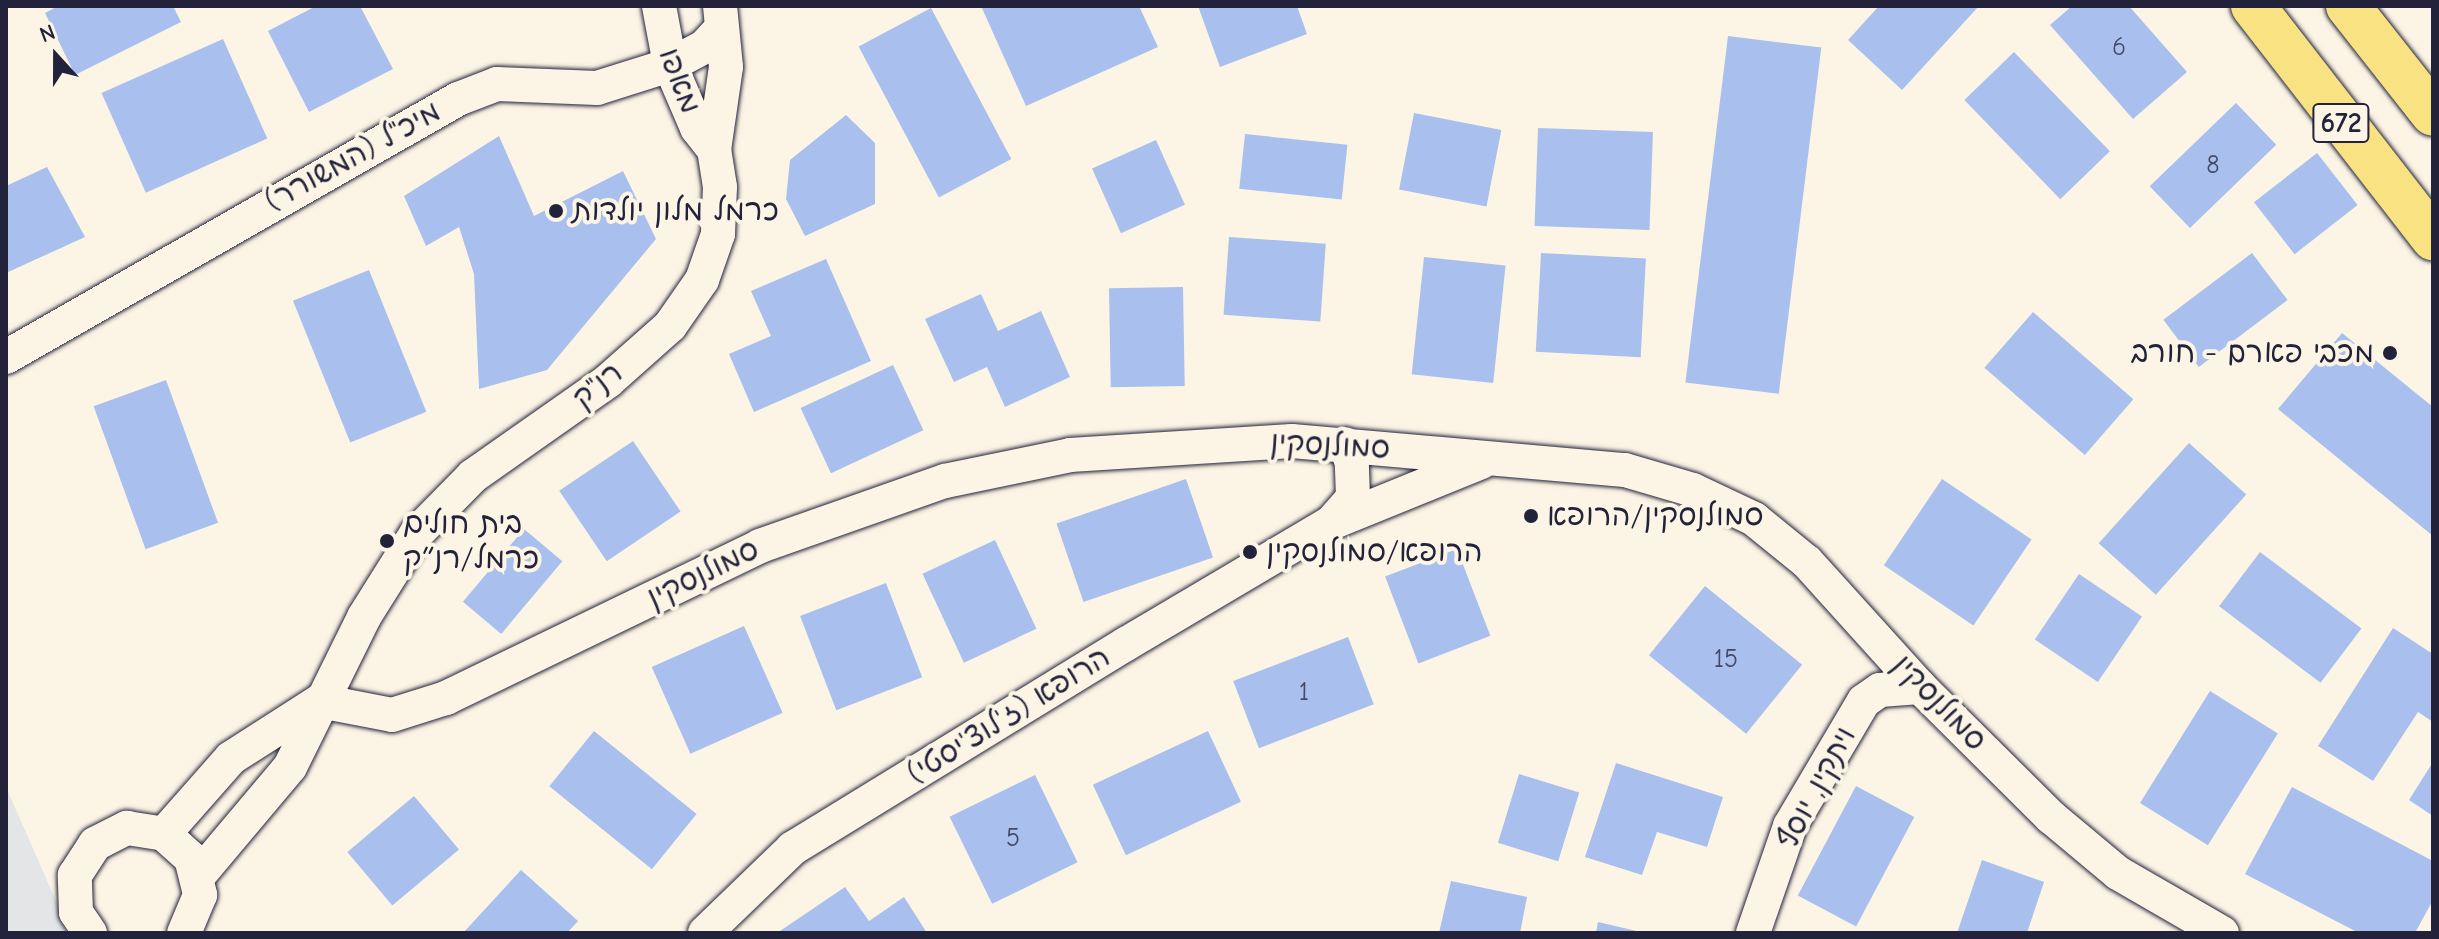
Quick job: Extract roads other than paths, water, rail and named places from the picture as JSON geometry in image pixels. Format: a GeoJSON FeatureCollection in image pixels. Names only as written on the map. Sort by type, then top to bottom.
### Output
{"type":"FeatureCollection","features":[{"type":"Feature","properties":{"kind":"main road","name":"672"},"geometry":{"type":"LineString","coordinates":[[2253,6],[2433,238]]}},
{"type":"Feature","properties":{"kind":"main road","name":"672"},"geometry":{"type":"LineString","coordinates":[[2348,6],[2433,114]]}},
{"type":"Feature","properties":{"kind":"street","name":"מאפו"},"geometry":{"type":"LineString","coordinates":[[659,6],[670,65],[697,128],[714,150]]}},
{"type":"Feature","properties":{"kind":"street","name":"מיכ\"ל (המשורר)"},"geometry":{"type":"LineString","coordinates":[[6,357],[458,99],[497,84],[597,88],[670,65],[705,46],[720,18]]}},
{"type":"Feature","properties":{"kind":"street","name":"רנ\"ק"},"geometry":{"type":"LineString","coordinates":[[199,875],[290,767],[320,701],[416,534],[473,476],[608,381],[670,326],[702,280],[718,234],[720,187],[714,150],[726,67],[720,18]]}},
{"type":"Feature","properties":{"kind":"street","name":"סמולנסקין"},"geometry":{"type":"LineString","coordinates":[[320,701],[392,715],[446,698],[760,546],[945,481],[1070,455],[1292,441],[1625,470],[1693,490],[1754,519],[1807,562],[1920,687],[2051,817],[2118,873],[2222,933]]}},
{"type":"Feature","properties":{"kind":"street","name":"הרופא (ז'לוצ'יסטי)"},"geometry":{"type":"LineString","coordinates":[[1331,523],[1353,498],[1352,463],[1345,444]]}},
{"type":"Feature","properties":{"kind":"street","name":"הרופא (ז'לוצ'יסטי)"},"geometry":{"type":"LineString","coordinates":[[705,933],[793,848],[1331,523],[1485,460]]}},
{"type":"Feature","properties":{"kind":"street","name":"ויתקין, יוסף"},"geometry":{"type":"LineString","coordinates":[[1753,933],[1790,826],[1864,701],[1880,690],[1920,687]]}},
{"type":"Feature","properties":{"kind":"street","name":"רנ\"ק"},"geometry":{"type":"LineString","coordinates":[[164,834],[231,758],[320,701]]}},
{"type":"Feature","properties":{"kind":"street"},"geometry":{"type":"LineString","coordinates":[[90,933],[76,912],[73,893],[82,858],[110,833],[127,828],[164,834],[180,844],[199,875],[196,914],[184,933]]}},
{"type":"Feature","properties":{"kind":"place","name":"כרמל מלון יולדות"},"geometry":{"type":"Point","coordinates":[556,211]}},
{"type":"Feature","properties":{"kind":"place","name":"מכבי פארם - חורב"},"geometry":{"type":"Point","coordinates":[2390,353]}},
{"type":"Feature","properties":{"kind":"place","name":"סמולנסקין/הרופא"},"geometry":{"type":"Point","coordinates":[1531,516]}},
{"type":"Feature","properties":{"kind":"place","name":"בית חולים כרמל/רנ״ק"},"geometry":{"type":"Point","coordinates":[387,541]}},
{"type":"Feature","properties":{"kind":"place","name":"הרופא/סמולנסקין"},"geometry":{"type":"Point","coordinates":[1250,552]}}]}
